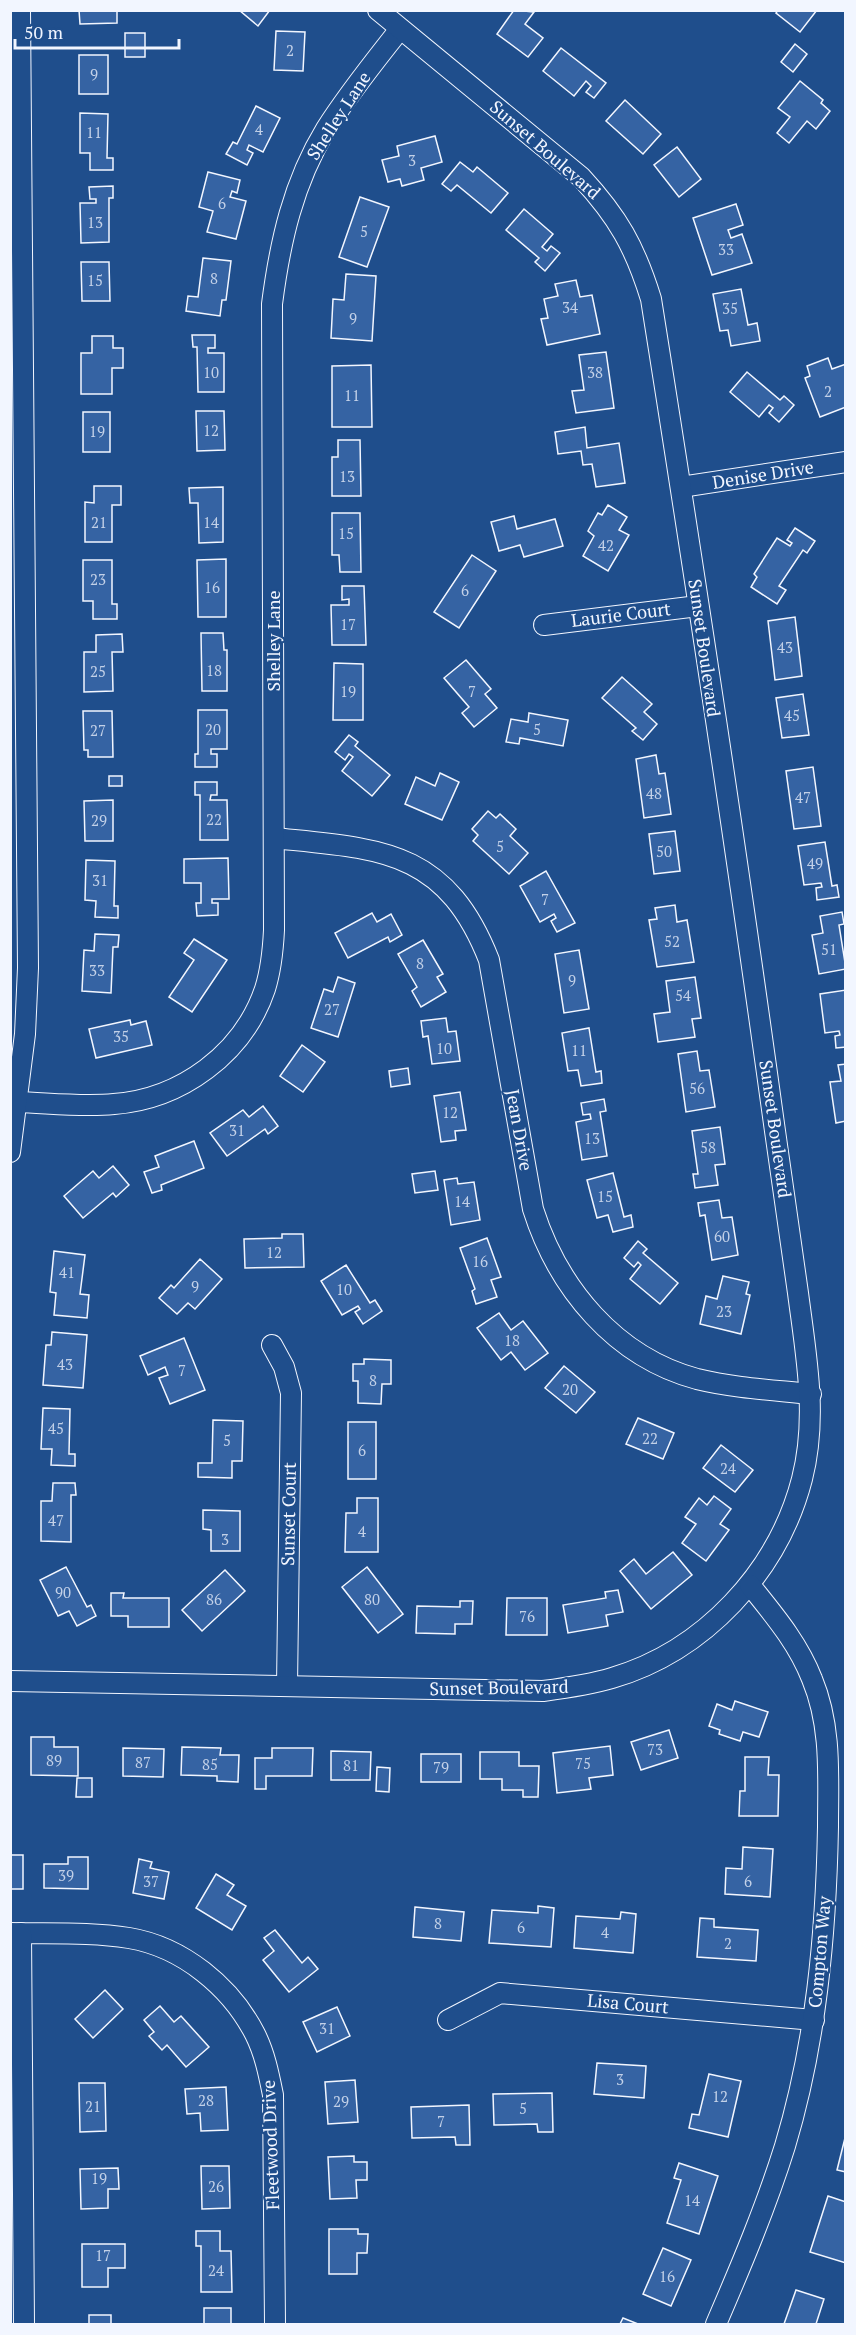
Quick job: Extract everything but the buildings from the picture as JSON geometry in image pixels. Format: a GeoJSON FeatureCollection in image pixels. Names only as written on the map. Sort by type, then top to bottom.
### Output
{"type":"FeatureCollection","features":[{"type":"Feature","properties":{"kind":"street"},"geometry":{"type":"LineString","coordinates":[[10,1152],[25,1034],[28,968],[20,10]]}},
{"type":"Feature","properties":{"kind":"street","name":"Sunset Boulevard"},"geometry":{"type":"LineString","coordinates":[[10,1681],[543,1691],[582,1686],[615,1678],[652,1663],[682,1646],[713,1623],[750,1585],[773,1551],[790,1516],[802,1479],[809,1440],[811,1394],[765,1060],[681,487],[651,299],[641,267],[625,233],[604,201],[581,177],[378,10]]}},
{"type":"Feature","properties":{"kind":"street","name":"Shelley Lane"},"geometry":{"type":"LineString","coordinates":[[17,1102],[113,1104],[143,1100],[168,1092],[195,1078],[218,1060],[238,1039],[255,1013],[272,960],[274,930],[272,304],[278,257],[289,211],[306,166],[325,130],[348,96],[400,29]]}},
{"type":"Feature","properties":{"kind":"street","name":"Denise Drive"},"geometry":{"type":"LineString","coordinates":[[681,487],[846,462]]}},
{"type":"Feature","properties":{"kind":"street","name":"Laurie Court"},"geometry":{"type":"LineString","coordinates":[[544,625],[698,606]]}},
{"type":"Feature","properties":{"kind":"street","name":"Jean Drive"},"geometry":{"type":"LineString","coordinates":[[274,838],[361,847],[384,852],[414,865],[439,882],[462,906],[478,931],[489,960],[533,1209],[540,1231],[555,1265],[576,1297],[602,1324],[631,1348],[664,1366],[695,1378],[728,1386],[811,1394]]}},
{"type":"Feature","properties":{"kind":"street","name":"Sunset Court"},"geometry":{"type":"LineString","coordinates":[[272,1345],[284,1367],[291,1393],[287,1686]]}},
{"type":"Feature","properties":{"kind":"street","name":"Compton Way"},"geometry":{"type":"LineString","coordinates":[[716,2325],[762,2214],[785,2144],[804,2073],[814,2020],[823,1945],[826,1887],[829,1750],[824,1717],[813,1680],[799,1650],[784,1627],[750,1585]]}},
{"type":"Feature","properties":{"kind":"street"},"geometry":{"type":"LineString","coordinates":[[16,1933],[24,2325]]}},
{"type":"Feature","properties":{"kind":"street","name":"Fleetwood Drive"},"geometry":{"type":"LineString","coordinates":[[16,1933],[131,1938],[164,1949],[194,1965],[219,1985],[239,2008],[256,2035],[273,2096],[275,2325]]}},
{"type":"Feature","properties":{"kind":"street","name":"Lisa Court"},"geometry":{"type":"LineString","coordinates":[[448,2020],[500,1993],[814,2020]]}}]}
